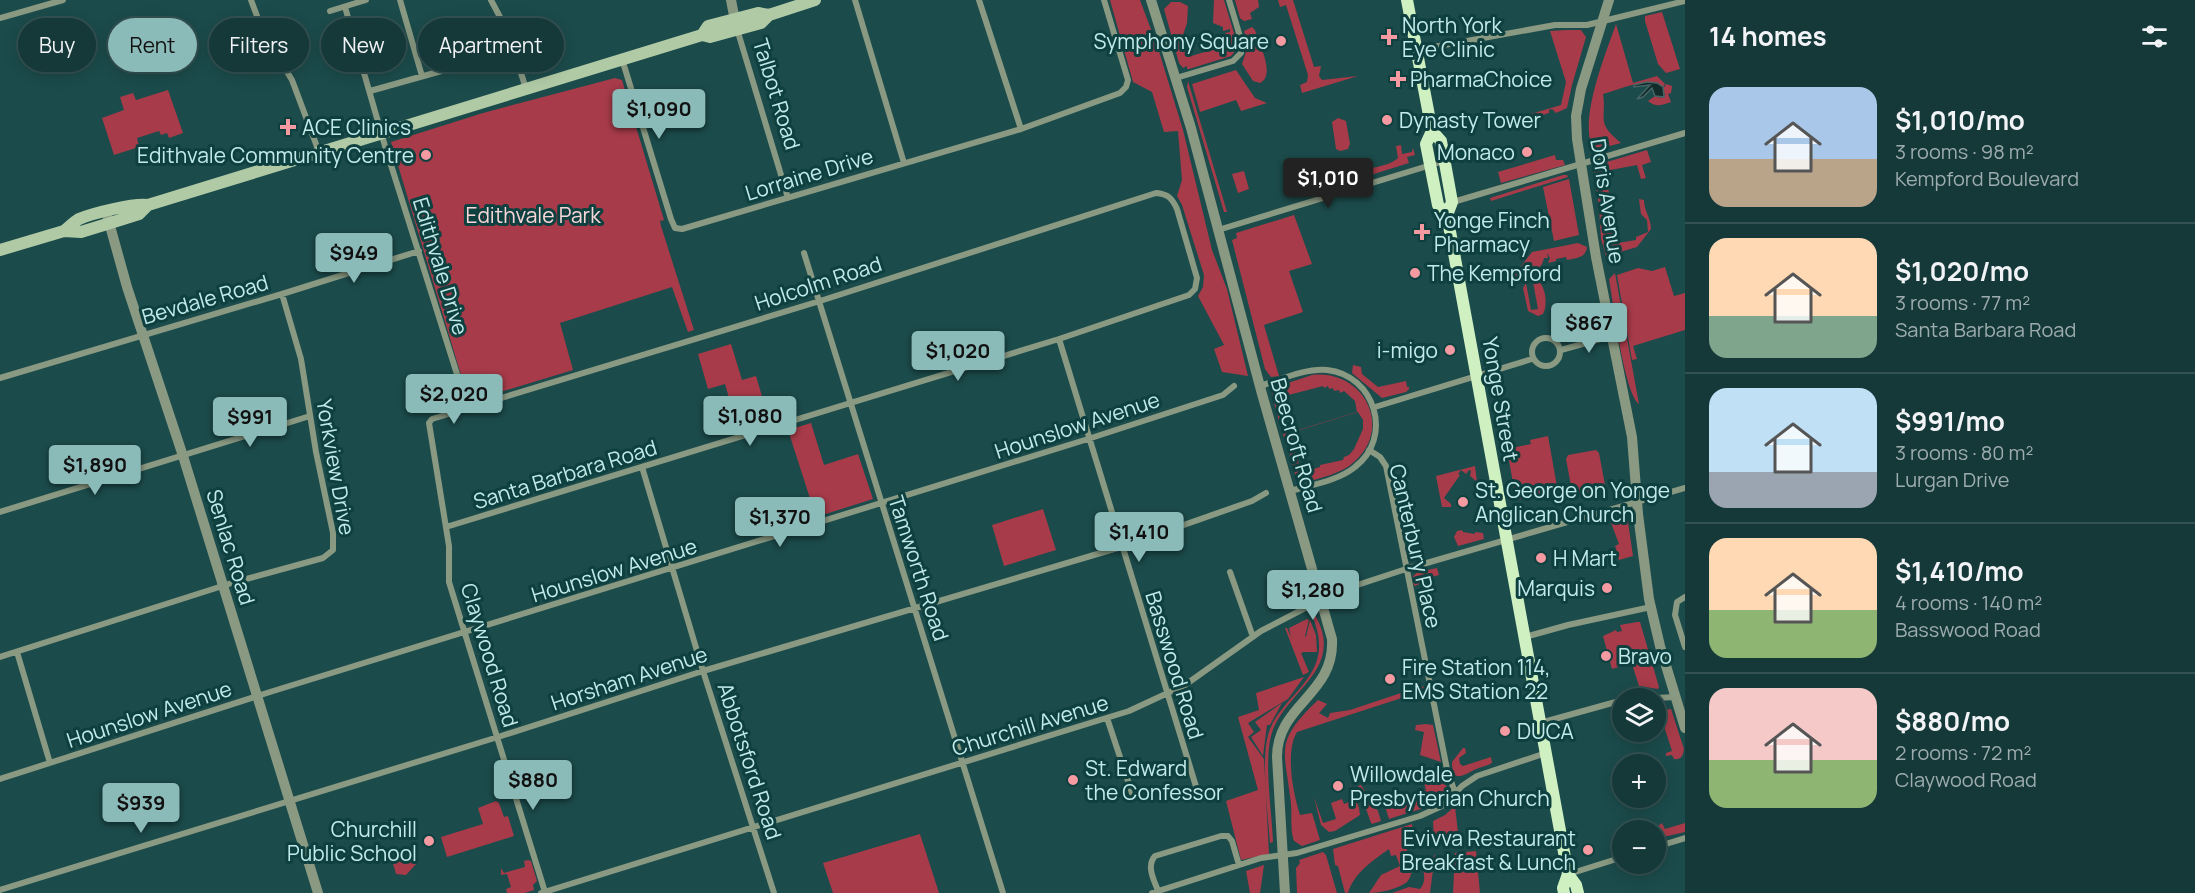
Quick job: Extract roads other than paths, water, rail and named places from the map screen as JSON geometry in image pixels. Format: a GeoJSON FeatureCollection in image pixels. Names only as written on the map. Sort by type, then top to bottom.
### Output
{"type":"FeatureCollection","features":[{"type":"Feature","properties":{"kind":"main road"},"geometry":{"type":"LineString","coordinates":[[0,250],[64,231],[78,220],[108,218],[136,204],[148,206],[622,59],[702,35],[710,37],[736,24],[761,23],[770,15],[814,0]]}},
{"type":"Feature","properties":{"kind":"main road","name":"Yonge Street"},"geometry":{"type":"LineString","coordinates":[[1407,0],[1432,131],[1440,141],[1452,202]]}},
{"type":"Feature","properties":{"kind":"main road","name":"Yonge Street"},"geometry":{"type":"LineString","coordinates":[[1432,131],[1426,144],[1430,165],[1438,205],[1447,214],[1568,874],[1576,885],[1578,893]]}},
{"type":"Feature","properties":{"kind":"main road"},"geometry":{"type":"LineString","coordinates":[[1447,214],[1452,202]]}},
{"type":"Feature","properties":{"kind":"main road","name":"Yonge Street"},"geometry":{"type":"LineString","coordinates":[[1564,893],[1563,888],[1568,874]]}},
{"type":"Feature","properties":{"kind":"street"},"geometry":{"type":"LineString","coordinates":[[0,18],[63,0]]}},
{"type":"Feature","properties":{"kind":"street"},"geometry":{"type":"LineString","coordinates":[[251,0],[263,32],[292,80],[319,152]]}},
{"type":"Feature","properties":{"kind":"street"},"geometry":{"type":"LineString","coordinates":[[330,11],[366,0]]}},
{"type":"Feature","properties":{"kind":"street"},"geometry":{"type":"LineString","coordinates":[[400,0],[422,76]]}},
{"type":"Feature","properties":{"kind":"street"},"geometry":{"type":"LineString","coordinates":[[491,0],[509,34],[526,89]]}},
{"type":"Feature","properties":{"kind":"street","name":"Talbot Road"},"geometry":{"type":"LineString","coordinates":[[731,0],[736,24],[788,198]]}},
{"type":"Feature","properties":{"kind":"street"},"geometry":{"type":"LineString","coordinates":[[855,0],[903,163]]}},
{"type":"Feature","properties":{"kind":"street"},"geometry":{"type":"LineString","coordinates":[[979,0],[1021,129]]}},
{"type":"Feature","properties":{"kind":"street","name":"Lorraine Drive"},"geometry":{"type":"LineString","coordinates":[[622,59],[675,228],[689,227],[1021,129],[1120,93],[1126,87],[1128,80],[1104,0]]}},
{"type":"Feature","properties":{"kind":"street","name":"Beecroft Road"},"geometry":{"type":"LineString","coordinates":[[1151,0],[1176,78],[1332,639],[1330,663],[1321,682],[1286,722],[1279,736],[1277,750],[1285,893]]}},
{"type":"Feature","properties":{"kind":"street"},"geometry":{"type":"LineString","coordinates":[[1176,78],[1233,61],[1241,53],[1242,43],[1229,0]]}},
{"type":"Feature","properties":{"kind":"street","name":"Doris Avenue"},"geometry":{"type":"LineString","coordinates":[[1610,0],[1578,104],[1576,131],[1611,336],[1632,437],[1636,503],[1651,608],[1685,728]]}},
{"type":"Feature","properties":{"kind":"street"},"geometry":{"type":"LineString","coordinates":[[1417,50],[1544,27],[1587,25],[1685,1]]}},
{"type":"Feature","properties":{"kind":"street","name":"Edithvale Drive"},"geometry":{"type":"LineString","coordinates":[[345,7],[468,409]]}},
{"type":"Feature","properties":{"kind":"street"},"geometry":{"type":"LineString","coordinates":[[370,91],[437,72]]}},
{"type":"Feature","properties":{"kind":"street"},"geometry":{"type":"LineString","coordinates":[[1452,202],[1685,133]]}},
{"type":"Feature","properties":{"kind":"street"},"geometry":{"type":"LineString","coordinates":[[1218,231],[1444,161]]}},
{"type":"Feature","properties":{"kind":"street","name":"Holcolm Road"},"geometry":{"type":"LineString","coordinates":[[429,423],[432,419],[820,301],[1156,193],[1165,194],[1173,200],[1187,243]]}},
{"type":"Feature","properties":{"kind":"street","name":"Senlac Road"},"geometry":{"type":"LineString","coordinates":[[108,218],[127,287],[183,456],[318,893]]}},
{"type":"Feature","properties":{"kind":"street","name":"Santa Barbara Road"},"geometry":{"type":"LineString","coordinates":[[446,527],[1059,339],[1189,295],[1195,290],[1197,278],[1187,243]]}},
{"type":"Feature","properties":{"kind":"street","name":"Bevdale Road"},"geometry":{"type":"LineString","coordinates":[[0,378],[419,251]]}},
{"type":"Feature","properties":{"kind":"street","name":"Tamworth Road"},"geometry":{"type":"LineString","coordinates":[[804,253],[1003,893]]}},
{"type":"Feature","properties":{"kind":"street","name":"Yorkview Drive"},"geometry":{"type":"LineString","coordinates":[[0,657],[223,585],[323,558],[333,550],[333,533],[301,359],[282,294]]}},
{"type":"Feature","properties":{"kind":"street"},"geometry":{"type":"LineString","coordinates":[[1561,350],[1611,336]]}},
{"type":"Feature","properties":{"kind":"street","name":"Basswood Road"},"geometry":{"type":"LineString","coordinates":[[1059,339],[1198,793]]}},
{"type":"Feature","properties":{"kind":"street"},"geometry":{"type":"LineString","coordinates":[[1543,339],[1554,340],[1561,350],[1560,356],[1550,365],[1539,364],[1532,359],[1532,348],[1543,339]]}},
{"type":"Feature","properties":{"kind":"street"},"geometry":{"type":"LineString","coordinates":[[1375,407],[1532,359]]}},
{"type":"Feature","properties":{"kind":"street"},"geometry":{"type":"LineString","coordinates":[[1260,386],[1312,370],[1331,371],[1347,376],[1359,384],[1369,395],[1375,407],[1376,429],[1369,450],[1361,462],[1348,472],[1290,491]]}},
{"type":"Feature","properties":{"kind":"street","name":"Hounslow Avenue"},"geometry":{"type":"LineString","coordinates":[[0,778],[1088,439],[1223,395],[1234,386]]}},
{"type":"Feature","properties":{"kind":"street"},"geometry":{"type":"LineString","coordinates":[[0,512],[310,416]]}},
{"type":"Feature","properties":{"kind":"street","name":"Claywood Road"},"geometry":{"type":"LineString","coordinates":[[429,423],[449,546],[449,582],[498,737],[543,892]]}},
{"type":"Feature","properties":{"kind":"street","name":"Canterbury Place"},"geometry":{"type":"LineString","coordinates":[[1369,450],[1380,457],[1386,466],[1447,769],[1455,793]]}},
{"type":"Feature","properties":{"kind":"street","name":"Abbotsford Road"},"geometry":{"type":"LineString","coordinates":[[642,467],[774,893]]}},
{"type":"Feature","properties":{"kind":"street","name":"Churchill Avenue"},"geometry":{"type":"LineString","coordinates":[[543,892],[1107,718],[1168,694],[1204,673],[1253,637],[1336,592],[1406,569],[1685,488]]}},
{"type":"Feature","properties":{"kind":"street","name":"Horsham Avenue"},"geometry":{"type":"LineString","coordinates":[[0,890],[498,737],[704,671],[1121,547],[1252,501],[1266,493]]}},
{"type":"Feature","properties":{"kind":"street"},"geometry":{"type":"LineString","coordinates":[[1230,572],[1253,637]]}},
{"type":"Feature","properties":{"kind":"street"},"geometry":{"type":"LineString","coordinates":[[1685,597],[1677,602],[1675,615],[1685,647]]}},
{"type":"Feature","properties":{"kind":"street"},"geometry":{"type":"LineString","coordinates":[[1524,637],[1568,624],[1651,608]]}},
{"type":"Feature","properties":{"kind":"street"},"geometry":{"type":"LineString","coordinates":[[17,652],[50,763]]}},
{"type":"Feature","properties":{"kind":"street"},"geometry":{"type":"LineString","coordinates":[[1666,697],[1676,696]]}},
{"type":"Feature","properties":{"kind":"street"},"geometry":{"type":"LineString","coordinates":[[1540,723],[1612,703]]}},
{"type":"Feature","properties":{"kind":"street"},"geometry":{"type":"LineString","coordinates":[[1107,718],[1132,793]]}},
{"type":"Feature","properties":{"kind":"street"},"geometry":{"type":"LineString","coordinates":[[1239,865],[1232,841],[1228,836],[1221,836],[1155,856],[1150,867],[1155,892],[1261,858],[1326,845],[1425,814],[1447,803],[1465,783],[1481,774],[1546,753]]}},
{"type":"Feature","properties":{"kind":"street"},"geometry":{"type":"LineString","coordinates":[[1666,844],[1685,838]]}},
{"type":"Feature","properties":{"kind":"street"},"geometry":{"type":"LineString","coordinates":[[1568,874],[1612,860]]}},
{"type":"Feature","properties":{"kind":"water"},"geometry":{"type":"Polygon","coordinates":[[[1647,82],[1657,83],[1663,87],[1664,97],[1655,96],[1652,88],[1643,97],[1637,99],[1650,85],[1634,87],[1634,85],[1647,82]]]}},
{"type":"Feature","properties":{"kind":"place","name":"North York Eye Clinic"},"geometry":{"type":"Point","coordinates":[1389,37]}},
{"type":"Feature","properties":{"kind":"place","name":"Symphony Square"},"geometry":{"type":"Point","coordinates":[1281,41]}},
{"type":"Feature","properties":{"kind":"place","name":"PharmaChoice"},"geometry":{"type":"Point","coordinates":[1398,79]}},
{"type":"Feature","properties":{"kind":"place","name":"Dynasty Tower"},"geometry":{"type":"Point","coordinates":[1387,120]}},
{"type":"Feature","properties":{"kind":"place","name":"ACE Clinics"},"geometry":{"type":"Point","coordinates":[288,127]}},
{"type":"Feature","properties":{"kind":"place","name":"Monaco"},"geometry":{"type":"Point","coordinates":[1527,152]}},
{"type":"Feature","properties":{"kind":"place","name":"Edithvale Community Centre"},"geometry":{"type":"Point","coordinates":[426,155]}},
{"type":"Feature","properties":{"kind":"place","name":"Yonge Finch Pharmacy"},"geometry":{"type":"Point","coordinates":[1422,232]}},
{"type":"Feature","properties":{"kind":"place","name":"The Kempford"},"geometry":{"type":"Point","coordinates":[1415,273]}},
{"type":"Feature","properties":{"kind":"place","name":"i-migo"},"geometry":{"type":"Point","coordinates":[1450,350]}},
{"type":"Feature","properties":{"kind":"place","name":"St. George on Yonge Anglican Church"},"geometry":{"type":"Point","coordinates":[1463,502]}},
{"type":"Feature","properties":{"kind":"place","name":"H Mart"},"geometry":{"type":"Point","coordinates":[1541,558]}},
{"type":"Feature","properties":{"kind":"place","name":"Marquis"},"geometry":{"type":"Point","coordinates":[1607,588]}},
{"type":"Feature","properties":{"kind":"place","name":"Bravo"},"geometry":{"type":"Point","coordinates":[1606,656]}},
{"type":"Feature","properties":{"kind":"place","name":"Fire Station 114, EMS Station 22"},"geometry":{"type":"Point","coordinates":[1390,679]}},
{"type":"Feature","properties":{"kind":"place","name":"DUCA"},"geometry":{"type":"Point","coordinates":[1505,731]}},
{"type":"Feature","properties":{"kind":"place","name":"St. Edward the Confessor"},"geometry":{"type":"Point","coordinates":[1073,780]}},
{"type":"Feature","properties":{"kind":"place","name":"Willowdale Presbyterian Church"},"geometry":{"type":"Point","coordinates":[1338,786]}},
{"type":"Feature","properties":{"kind":"place","name":"Churchill Public School"},"geometry":{"type":"Point","coordinates":[429,841]}},
{"type":"Feature","properties":{"kind":"place","name":"Evivva Restaurant Breakfast & Lunch"},"geometry":{"type":"Point","coordinates":[1588,850]}},
{"type":"Feature","properties":{"kind":"park label","name":"Edithvale Park"},"geometry":{"type":"Point","coordinates":[533,215]}}]}
